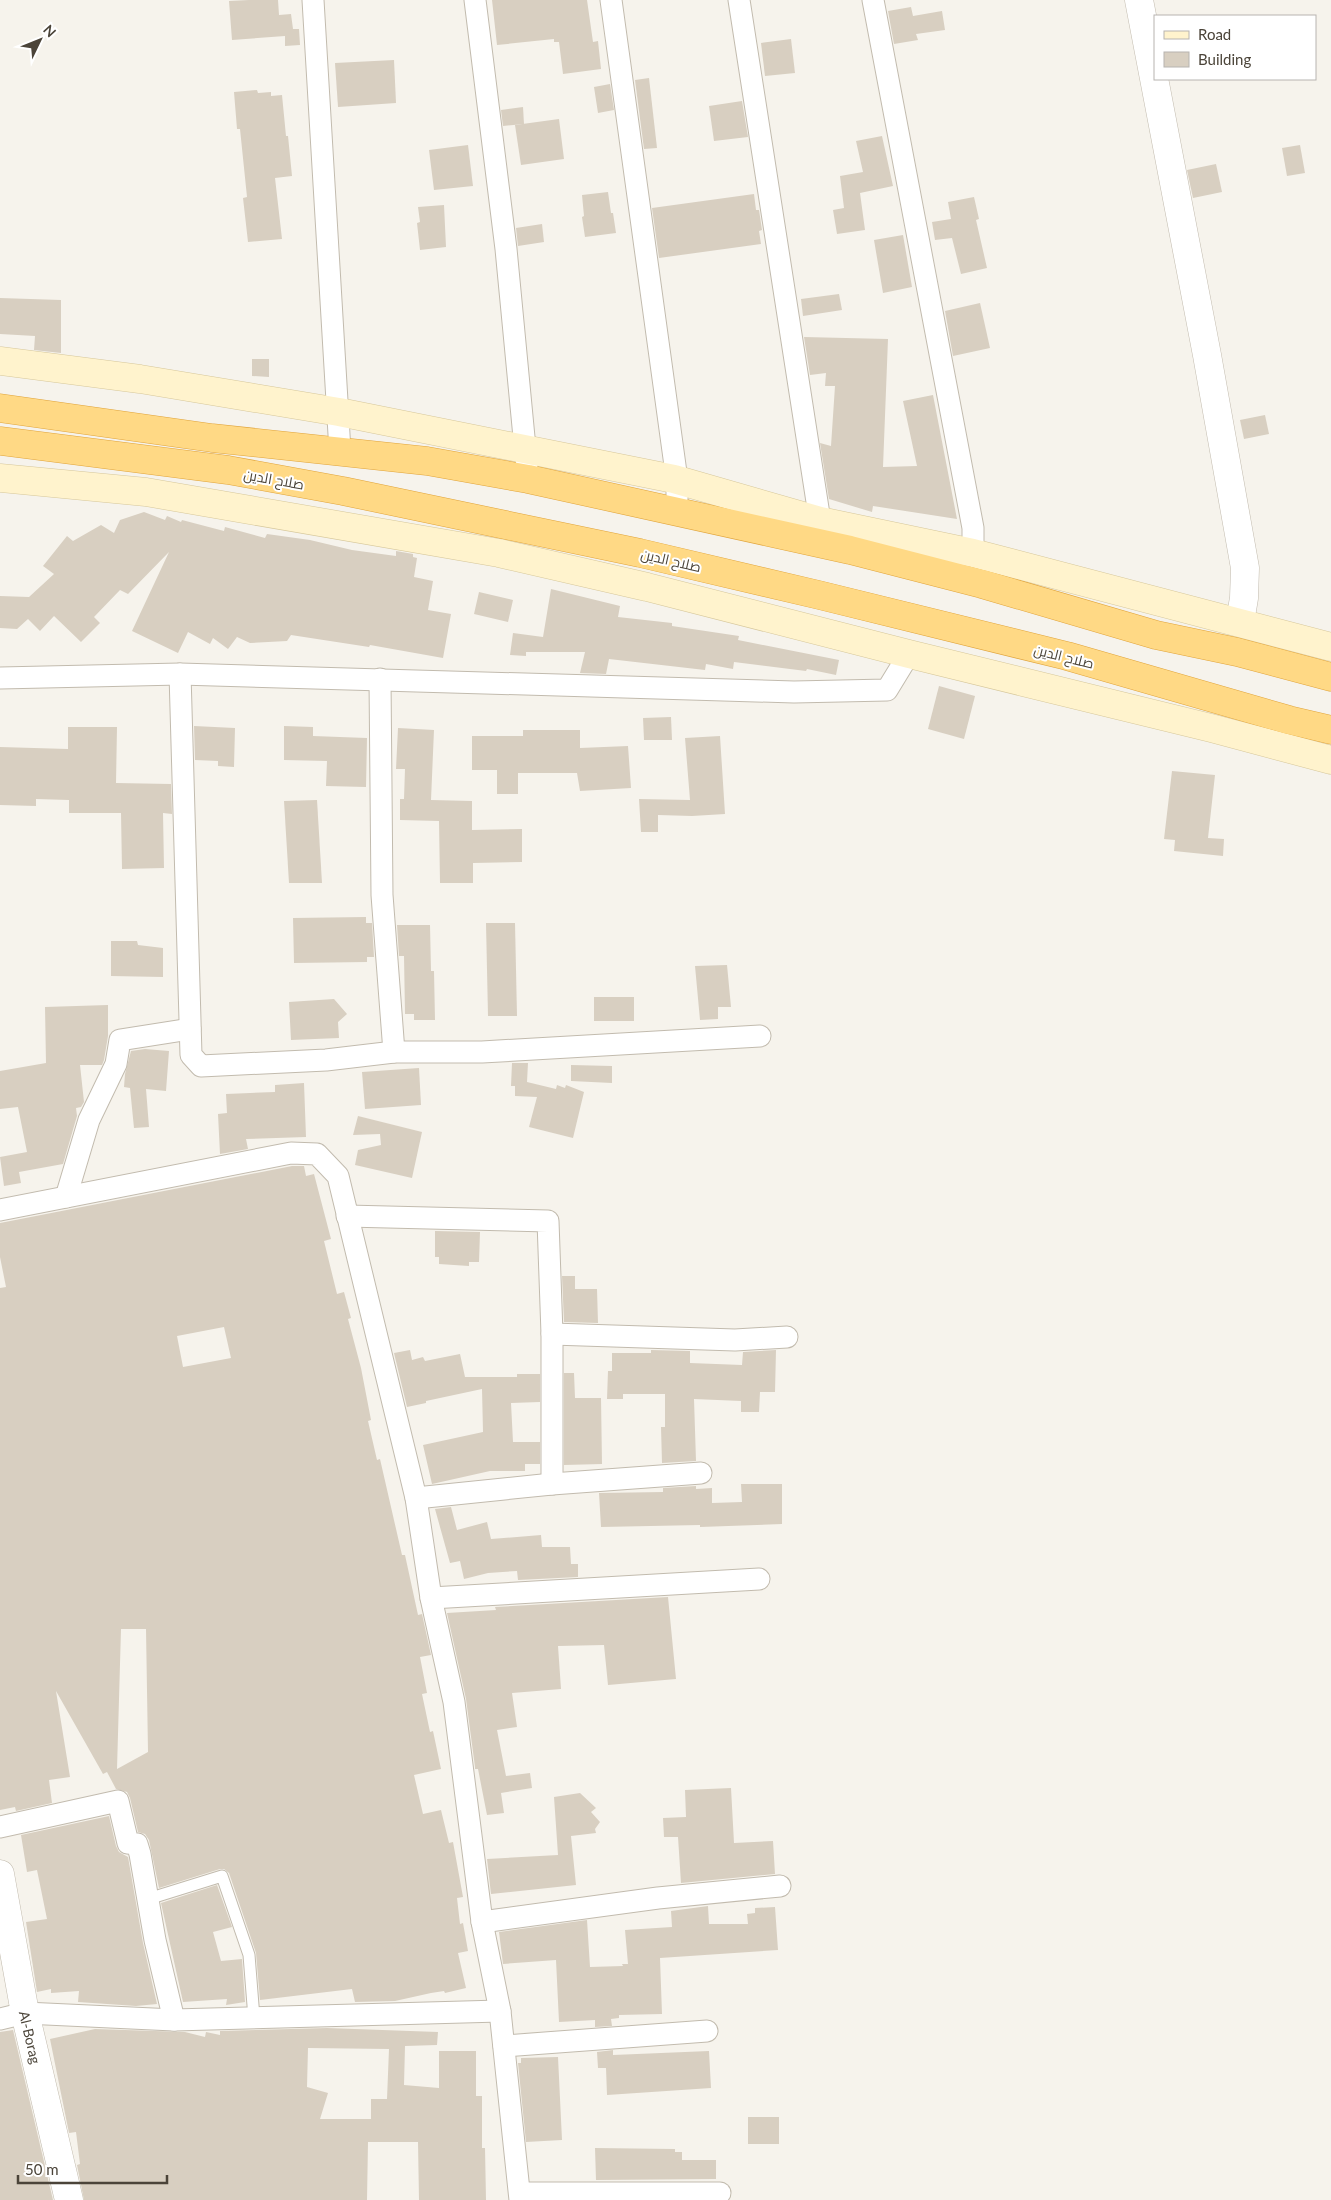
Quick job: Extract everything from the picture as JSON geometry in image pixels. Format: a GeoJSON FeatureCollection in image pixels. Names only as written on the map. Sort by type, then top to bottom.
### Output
{"type":"FeatureCollection","features":[{"type":"Feature","properties":{"kind":"highway"},"geometry":{"type":"LineString","coordinates":[[0,408],[202,436],[427,461],[528,479],[859,552],[982,584],[1156,635],[1237,652],[1331,677]]}},
{"type":"Feature","properties":{"kind":"highway","name":"صلاح الدين"},"geometry":{"type":"LineString","coordinates":[[0,441],[228,470],[343,491],[640,552],[819,594],[1067,656],[1289,720],[1331,730]]}},
{"type":"Feature","properties":{"kind":"main road"},"geometry":{"type":"LineString","coordinates":[[0,361],[140,379],[339,412],[677,480],[820,521],[973,553],[1331,647]]}},
{"type":"Feature","properties":{"kind":"main road"},"geometry":{"type":"LineString","coordinates":[[0,478],[146,492],[499,553],[647,587],[909,654],[1212,728],[1331,760]]}},
{"type":"Feature","properties":{"kind":"street"},"geometry":{"type":"LineString","coordinates":[[314,0],[340,451]]}},
{"type":"Feature","properties":{"kind":"street"},"geometry":{"type":"LineString","coordinates":[[475,0],[506,249],[528,479]]}},
{"type":"Feature","properties":{"kind":"street"},"geometry":{"type":"LineString","coordinates":[[611,0],[677,480],[677,512]]}},
{"type":"Feature","properties":{"kind":"street"},"geometry":{"type":"LineString","coordinates":[[739,0],[820,521]]}},
{"type":"Feature","properties":{"kind":"street"},"geometry":{"type":"LineString","coordinates":[[873,0],[971,518],[973,553]]}},
{"type":"Feature","properties":{"kind":"street"},"geometry":{"type":"LineString","coordinates":[[1138,0],[1207,355],[1245,568],[1244,598],[1240,622]]}},
{"type":"Feature","properties":{"kind":"street"},"geometry":{"type":"LineString","coordinates":[[0,678],[180,674],[794,692],[887,690],[909,654]]}},
{"type":"Feature","properties":{"kind":"street"},"geometry":{"type":"LineString","coordinates":[[180,674],[191,1055],[201,1066],[326,1060],[394,1052],[482,1052],[760,1036]]}},
{"type":"Feature","properties":{"kind":"street"},"geometry":{"type":"LineString","coordinates":[[380,679],[382,895],[394,1052]]}},
{"type":"Feature","properties":{"kind":"street"},"geometry":{"type":"LineString","coordinates":[[66,1197],[89,1120],[116,1064],[120,1040],[190,1029]]}},
{"type":"Feature","properties":{"kind":"street"},"geometry":{"type":"LineString","coordinates":[[0,1210],[290,1153],[317,1154],[338,1176],[416,1498],[431,1598],[455,1710],[482,1922],[500,2010],[520,2196],[720,2193]]}},
{"type":"Feature","properties":{"kind":"street"},"geometry":{"type":"LineString","coordinates":[[347,1216],[548,1221],[552,1334],[552,1484]]}},
{"type":"Feature","properties":{"kind":"street"},"geometry":{"type":"LineString","coordinates":[[552,1334],[734,1340],[787,1337]]}},
{"type":"Feature","properties":{"kind":"street"},"geometry":{"type":"LineString","coordinates":[[416,1498],[552,1484],[700,1473]]}},
{"type":"Feature","properties":{"kind":"street"},"geometry":{"type":"LineString","coordinates":[[431,1598],[759,1579]]}},
{"type":"Feature","properties":{"kind":"street"},"geometry":{"type":"LineString","coordinates":[[0,1827],[118,1802],[128,1843],[137,1844],[140,1854],[155,1940],[174,2020]]}},
{"type":"Feature","properties":{"kind":"street","name":"Al-Borag"},"geometry":{"type":"LineString","coordinates":[[0,1874],[13,2016],[69,2200]]}},
{"type":"Feature","properties":{"kind":"street"},"geometry":{"type":"LineString","coordinates":[[482,1922],[658,1898],[780,1886]]}},
{"type":"Feature","properties":{"kind":"street"},"geometry":{"type":"LineString","coordinates":[[13,2016],[174,2020],[500,2010]]}},
{"type":"Feature","properties":{"kind":"street"},"geometry":{"type":"LineString","coordinates":[[504,2046],[707,2031]]}},
{"type":"Feature","properties":{"kind":"lane"},"geometry":{"type":"LineString","coordinates":[[148,1899],[222,1876],[249,1955],[254,2018]]}},
{"type":"Feature","properties":{"kind":"building"},"geometry":{"type":"Polygon","coordinates":[[[278,0],[279,15],[291,14],[293,29],[299,29],[300,45],[285,46],[285,36],[232,40],[229,1],[278,0]]]}},
{"type":"Feature","properties":{"kind":"building"},"geometry":{"type":"Polygon","coordinates":[[[492,0],[587,0],[593,42],[598,41],[601,69],[563,74],[559,42],[554,42],[554,39],[497,45],[492,0]]]}},
{"type":"Feature","properties":{"kind":"building"},"geometry":{"type":"Polygon","coordinates":[[[911,7],[913,16],[942,11],[945,30],[916,34],[918,40],[894,44],[888,11],[911,7]]]}},
{"type":"Feature","properties":{"kind":"building"},"geometry":{"type":"Polygon","coordinates":[[[791,39],[795,73],[765,76],[761,43],[791,39]]]}},
{"type":"Feature","properties":{"kind":"building"},"geometry":{"type":"Polygon","coordinates":[[[394,60],[396,103],[338,107],[335,63],[394,60]]]}},
{"type":"Feature","properties":{"kind":"building"},"geometry":{"type":"Polygon","coordinates":[[[649,78],[657,148],[644,149],[635,80],[649,78]]]}},
{"type":"Feature","properties":{"kind":"building"},"geometry":{"type":"Polygon","coordinates":[[[610,84],[614,110],[598,113],[594,87],[610,84]]]}},
{"type":"Feature","properties":{"kind":"building"},"geometry":{"type":"Polygon","coordinates":[[[257,90],[258,93],[271,92],[271,96],[282,95],[292,176],[275,178],[282,239],[248,242],[243,198],[247,197],[240,129],[237,129],[234,92],[257,90]]]}},
{"type":"Feature","properties":{"kind":"building"},"geometry":{"type":"Polygon","coordinates":[[[742,101],[748,137],[714,141],[709,106],[742,101]]]}},
{"type":"Feature","properties":{"kind":"building"},"geometry":{"type":"Polygon","coordinates":[[[523,107],[524,124],[503,126],[501,110],[523,107]]]}},
{"type":"Feature","properties":{"kind":"building"},"geometry":{"type":"Polygon","coordinates":[[[559,119],[564,159],[521,165],[515,125],[559,119]]]}},
{"type":"Feature","properties":{"kind":"building"},"geometry":{"type":"Polygon","coordinates":[[[882,136],[893,186],[860,193],[865,230],[837,234],[833,210],[844,208],[840,176],[863,172],[856,141],[882,136]]]}},
{"type":"Feature","properties":{"kind":"building"},"geometry":{"type":"Polygon","coordinates":[[[468,145],[473,186],[434,190],[429,150],[468,145]]]}},
{"type":"Feature","properties":{"kind":"building"},"geometry":{"type":"Polygon","coordinates":[[[1300,145],[1305,173],[1287,176],[1282,148],[1300,145]]]}},
{"type":"Feature","properties":{"kind":"building"},"geometry":{"type":"Polygon","coordinates":[[[1216,164],[1222,192],[1193,198],[1187,170],[1216,164]]]}},
{"type":"Feature","properties":{"kind":"building"},"geometry":{"type":"Polygon","coordinates":[[[608,192],[616,233],[585,237],[582,217],[584,216],[582,195],[608,192]]]}},
{"type":"Feature","properties":{"kind":"building"},"geometry":{"type":"Polygon","coordinates":[[[754,194],[756,210],[759,210],[762,230],[759,231],[761,244],[659,258],[652,208],[754,194]]]}},
{"type":"Feature","properties":{"kind":"building"},"geometry":{"type":"Polygon","coordinates":[[[974,197],[979,219],[976,220],[987,268],[961,274],[952,238],[935,240],[932,222],[951,219],[948,202],[974,197]]]}},
{"type":"Feature","properties":{"kind":"building"},"geometry":{"type":"Polygon","coordinates":[[[444,205],[446,247],[420,250],[417,223],[420,222],[418,207],[444,205]]]}},
{"type":"Feature","properties":{"kind":"building"},"geometry":{"type":"Polygon","coordinates":[[[542,224],[544,242],[518,246],[516,228],[542,224]]]}},
{"type":"Feature","properties":{"kind":"building"},"geometry":{"type":"Polygon","coordinates":[[[903,235],[912,287],[883,293],[874,240],[903,235]]]}},
{"type":"Feature","properties":{"kind":"building"},"geometry":{"type":"Polygon","coordinates":[[[839,294],[842,310],[803,316],[801,299],[839,294]]]}},
{"type":"Feature","properties":{"kind":"building"},"geometry":{"type":"Polygon","coordinates":[[[0,298],[61,300],[61,353],[34,350],[35,336],[0,334],[0,298]]]}},
{"type":"Feature","properties":{"kind":"building"},"geometry":{"type":"Polygon","coordinates":[[[980,303],[990,348],[953,356],[945,311],[980,303]]]}},
{"type":"Feature","properties":{"kind":"building"},"geometry":{"type":"Polygon","coordinates":[[[804,337],[888,339],[883,467],[917,466],[903,401],[933,395],[957,519],[873,506],[872,512],[829,499],[820,443],[831,446],[835,386],[825,386],[826,373],[810,375],[804,337]]]}},
{"type":"Feature","properties":{"kind":"building"},"geometry":{"type":"Polygon","coordinates":[[[252,359],[269,359],[269,377],[252,376],[252,359]]]}},
{"type":"Feature","properties":{"kind":"building"},"geometry":{"type":"Polygon","coordinates":[[[1265,415],[1269,434],[1244,439],[1240,420],[1265,415]]]}},
{"type":"Feature","properties":{"kind":"building"},"geometry":{"type":"Polygon","coordinates":[[[144,512],[165,520],[167,516],[181,522],[182,520],[224,531],[225,527],[265,538],[267,534],[310,540],[352,550],[396,556],[396,551],[413,554],[413,557],[417,558],[414,577],[433,581],[428,610],[451,614],[443,658],[370,645],[369,647],[291,635],[287,641],[250,643],[237,637],[228,649],[213,638],[210,644],[188,632],[178,653],[132,631],[169,552],[128,594],[120,590],[94,617],[100,623],[81,642],[54,616],[40,631],[28,619],[17,629],[0,628],[0,596],[29,597],[54,574],[43,566],[67,536],[73,541],[101,525],[114,533],[120,520],[144,512]]]}},
{"type":"Feature","properties":{"kind":"building"},"geometry":{"type":"Polygon","coordinates":[[[551,589],[620,606],[618,617],[672,623],[672,626],[739,636],[738,640],[839,660],[836,675],[807,669],[806,671],[734,662],[733,669],[706,664],[705,670],[609,659],[606,674],[580,673],[585,652],[526,652],[526,656],[510,655],[513,633],[543,637],[551,589]]]}},
{"type":"Feature","properties":{"kind":"building"},"geometry":{"type":"Polygon","coordinates":[[[479,592],[513,600],[508,622],[474,614],[479,592]]]}},
{"type":"Feature","properties":{"kind":"building"},"geometry":{"type":"Polygon","coordinates":[[[939,686],[975,696],[964,739],[928,729],[939,686]]]}},
{"type":"Feature","properties":{"kind":"building"},"geometry":{"type":"Polygon","coordinates":[[[671,717],[672,740],[644,740],[643,718],[671,717]]]}},
{"type":"Feature","properties":{"kind":"building"},"geometry":{"type":"Polygon","coordinates":[[[194,726],[235,728],[234,767],[218,766],[218,761],[195,760],[194,726]]]}},
{"type":"Feature","properties":{"kind":"building"},"geometry":{"type":"Polygon","coordinates":[[[284,726],[313,727],[313,736],[367,738],[366,787],[326,786],[327,761],[284,760],[284,726]]]}},
{"type":"Feature","properties":{"kind":"building"},"geometry":{"type":"Polygon","coordinates":[[[68,727],[117,727],[116,783],[171,784],[172,814],[163,813],[164,868],[122,869],[121,813],[69,813],[69,800],[36,799],[36,806],[0,805],[0,747],[68,749],[68,727]]]}},
{"type":"Feature","properties":{"kind":"building"},"geometry":{"type":"Polygon","coordinates":[[[398,728],[434,730],[431,800],[472,801],[472,830],[522,829],[522,862],[473,863],[473,883],[440,883],[439,821],[400,820],[400,799],[404,799],[405,769],[396,769],[398,728]]]}},
{"type":"Feature","properties":{"kind":"building"},"geometry":{"type":"Polygon","coordinates":[[[523,730],[580,730],[580,748],[628,746],[631,788],[580,791],[577,773],[518,773],[518,794],[497,794],[497,770],[472,770],[472,736],[523,736],[523,730]]]}},
{"type":"Feature","properties":{"kind":"building"},"geometry":{"type":"Polygon","coordinates":[[[720,736],[725,814],[692,816],[658,815],[658,832],[641,832],[639,799],[690,800],[685,738],[720,736]]]}},
{"type":"Feature","properties":{"kind":"building"},"geometry":{"type":"Polygon","coordinates":[[[1172,771],[1215,775],[1208,838],[1224,839],[1223,856],[1174,851],[1175,840],[1164,839],[1172,771]]]}},
{"type":"Feature","properties":{"kind":"building"},"geometry":{"type":"Polygon","coordinates":[[[317,800],[322,883],[289,883],[284,801],[317,800]]]}},
{"type":"Feature","properties":{"kind":"building"},"geometry":{"type":"Polygon","coordinates":[[[366,917],[366,923],[372,923],[374,957],[367,957],[367,962],[294,963],[293,918],[366,917]]]}},
{"type":"Feature","properties":{"kind":"building"},"geometry":{"type":"Polygon","coordinates":[[[486,923],[515,923],[517,1016],[488,1016],[486,923]]]}},
{"type":"Feature","properties":{"kind":"building"},"geometry":{"type":"Polygon","coordinates":[[[397,925],[430,925],[431,971],[434,971],[435,1020],[414,1020],[414,1014],[405,1014],[404,956],[399,956],[397,925]]]}},
{"type":"Feature","properties":{"kind":"building"},"geometry":{"type":"Polygon","coordinates":[[[111,941],[137,941],[138,945],[163,948],[163,977],[111,976],[111,941]]]}},
{"type":"Feature","properties":{"kind":"building"},"geometry":{"type":"Polygon","coordinates":[[[727,965],[731,1007],[718,1007],[718,1019],[700,1020],[695,966],[727,965]]]}},
{"type":"Feature","properties":{"kind":"building"},"geometry":{"type":"Polygon","coordinates":[[[594,997],[634,997],[634,1021],[594,1021],[594,997]]]}},
{"type":"Feature","properties":{"kind":"building"},"geometry":{"type":"Polygon","coordinates":[[[334,999],[347,1014],[338,1022],[339,1038],[291,1040],[289,1002],[334,999]]]}},
{"type":"Feature","properties":{"kind":"building"},"geometry":{"type":"Polygon","coordinates":[[[108,1005],[108,1036],[104,1060],[102,1065],[80,1065],[84,1102],[81,1107],[76,1108],[77,1116],[63,1164],[19,1172],[21,1183],[4,1186],[0,1157],[27,1152],[18,1107],[0,1109],[0,1071],[46,1063],[45,1007],[108,1005]]]}},
{"type":"Feature","properties":{"kind":"building"},"geometry":{"type":"Polygon","coordinates":[[[145,1049],[169,1051],[166,1091],[146,1089],[149,1127],[134,1128],[130,1088],[124,1087],[125,1074],[131,1051],[145,1049]]]}},
{"type":"Feature","properties":{"kind":"building"},"geometry":{"type":"Polygon","coordinates":[[[512,1063],[528,1063],[527,1082],[556,1089],[557,1085],[565,1088],[566,1085],[584,1092],[573,1138],[529,1127],[537,1097],[515,1096],[515,1086],[511,1086],[512,1063]]]}},
{"type":"Feature","properties":{"kind":"building"},"geometry":{"type":"Polygon","coordinates":[[[571,1065],[612,1066],[612,1083],[571,1081],[571,1065]]]}},
{"type":"Feature","properties":{"kind":"building"},"geometry":{"type":"Polygon","coordinates":[[[419,1068],[421,1105],[365,1109],[362,1072],[419,1068]]]}},
{"type":"Feature","properties":{"kind":"building"},"geometry":{"type":"Polygon","coordinates":[[[304,1083],[306,1137],[246,1139],[248,1149],[220,1154],[218,1114],[227,1113],[226,1094],[275,1092],[275,1085],[304,1083]]]}},
{"type":"Feature","properties":{"kind":"building"},"geometry":{"type":"Polygon","coordinates":[[[358,1116],[422,1132],[412,1178],[355,1165],[358,1150],[381,1145],[380,1134],[353,1135],[358,1116]]]}},
{"type":"Feature","properties":{"kind":"building"},"geometry":{"type":"Polygon","coordinates":[[[292,1166],[304,1166],[306,1176],[314,1174],[331,1239],[324,1241],[337,1294],[344,1292],[351,1318],[348,1319],[361,1368],[371,1420],[368,1421],[377,1460],[380,1459],[402,1555],[405,1555],[418,1615],[422,1614],[431,1655],[420,1657],[427,1693],[422,1694],[430,1732],[433,1731],[441,1769],[414,1775],[423,1814],[441,1810],[449,1843],[453,1842],[463,1897],[457,1898],[460,1924],[463,1923],[468,1951],[458,1953],[466,1988],[395,2001],[355,2002],[352,1989],[260,2000],[256,1953],[229,1873],[224,1869],[220,1869],[159,1888],[149,1840],[145,1834],[138,1832],[127,1792],[116,1789],[107,1772],[103,1774],[56,1691],[70,1777],[49,1780],[52,1803],[16,1811],[15,1807],[0,1810],[0,1288],[6,1287],[0,1257],[0,1223],[292,1166]],[[224,1327],[177,1336],[183,1367],[231,1358],[224,1327]],[[121,1629],[117,1769],[148,1752],[146,1629],[121,1629]]]}},
{"type":"Feature","properties":{"kind":"building"},"geometry":{"type":"Polygon","coordinates":[[[435,1231],[480,1232],[479,1262],[469,1262],[469,1266],[439,1264],[439,1257],[435,1257],[435,1231]]]}},
{"type":"Feature","properties":{"kind":"building"},"geometry":{"type":"Polygon","coordinates":[[[562,1276],[575,1276],[575,1289],[597,1289],[598,1323],[564,1322],[562,1276]]]}},
{"type":"Feature","properties":{"kind":"building"},"geometry":{"type":"Polygon","coordinates":[[[410,1350],[412,1360],[423,1357],[425,1361],[460,1354],[465,1377],[517,1377],[517,1374],[540,1374],[540,1402],[511,1403],[513,1442],[540,1442],[540,1464],[525,1464],[525,1471],[490,1471],[432,1484],[423,1445],[483,1432],[482,1389],[407,1407],[394,1353],[410,1350]]]}},
{"type":"Feature","properties":{"kind":"building"},"geometry":{"type":"Polygon","coordinates":[[[651,1350],[690,1351],[690,1363],[742,1365],[743,1352],[776,1350],[775,1392],[760,1392],[759,1412],[741,1412],[741,1401],[694,1399],[696,1461],[662,1463],[661,1427],[665,1427],[665,1394],[623,1394],[623,1399],[607,1399],[608,1371],[612,1371],[612,1353],[651,1353],[651,1350]]]}},
{"type":"Feature","properties":{"kind":"building"},"geometry":{"type":"Polygon","coordinates":[[[564,1373],[574,1373],[575,1398],[601,1398],[602,1464],[564,1465],[564,1373]]]}},
{"type":"Feature","properties":{"kind":"building"},"geometry":{"type":"Polygon","coordinates":[[[741,1484],[782,1484],[782,1524],[700,1527],[700,1525],[601,1527],[599,1493],[663,1492],[663,1488],[696,1486],[696,1489],[712,1488],[712,1503],[742,1502],[741,1484]]]}},
{"type":"Feature","properties":{"kind":"building"},"geometry":{"type":"Polygon","coordinates":[[[451,1507],[457,1530],[487,1522],[491,1539],[541,1535],[542,1547],[570,1547],[571,1564],[578,1564],[578,1577],[518,1580],[517,1571],[488,1573],[464,1579],[460,1561],[450,1563],[435,1509],[451,1507]]]}},
{"type":"Feature","properties":{"kind":"building"},"geometry":{"type":"Polygon","coordinates":[[[668,1597],[676,1679],[608,1685],[604,1645],[558,1646],[561,1689],[512,1693],[517,1727],[497,1730],[506,1776],[530,1773],[532,1788],[501,1793],[504,1813],[487,1815],[478,1769],[475,1769],[466,1699],[447,1613],[496,1610],[495,1607],[668,1597]]]}},
{"type":"Feature","properties":{"kind":"building"},"geometry":{"type":"Polygon","coordinates":[[[731,1788],[734,1843],[773,1841],[775,1874],[681,1883],[678,1837],[664,1837],[663,1818],[686,1817],[685,1790],[731,1788]]]}},
{"type":"Feature","properties":{"kind":"building"},"geometry":{"type":"Polygon","coordinates":[[[580,1793],[596,1808],[591,1812],[600,1822],[595,1829],[596,1833],[571,1836],[576,1885],[491,1894],[487,1859],[558,1855],[554,1797],[580,1793]]]}},
{"type":"Feature","properties":{"kind":"building"},"geometry":{"type":"Polygon","coordinates":[[[109,1816],[116,1846],[119,1852],[128,1857],[143,1943],[157,2004],[136,2006],[78,2002],[79,1991],[51,1993],[51,1989],[37,1992],[26,1922],[47,1919],[37,1870],[27,1872],[21,1835],[109,1816]]]}},
{"type":"Feature","properties":{"kind":"building"},"geometry":{"type":"Polygon","coordinates":[[[217,1885],[232,1927],[213,1932],[221,1961],[242,1959],[245,2002],[226,2005],[227,1999],[183,2002],[161,1903],[217,1885]]]}},
{"type":"Feature","properties":{"kind":"building"},"geometry":{"type":"Polygon","coordinates":[[[708,1906],[709,1924],[748,1924],[747,1914],[755,1913],[755,1908],[775,1907],[778,1950],[660,1958],[662,2014],[619,2015],[619,2018],[611,2019],[612,2026],[595,2027],[595,2020],[559,2022],[556,1960],[503,1964],[499,1932],[587,1920],[590,1967],[623,1966],[622,1964],[628,1964],[625,1930],[672,1927],[671,1911],[708,1906]]]}},
{"type":"Feature","properties":{"kind":"building"},"geometry":{"type":"Polygon","coordinates":[[[327,2028],[438,2032],[437,2045],[405,2046],[404,2085],[439,2088],[439,2051],[476,2051],[476,2096],[482,2096],[482,2148],[485,2148],[486,2200],[419,2200],[418,2142],[368,2142],[367,2200],[84,2200],[77,2165],[80,2164],[76,2132],[69,2133],[50,2039],[95,2029],[185,2032],[205,2037],[206,2032],[220,2035],[220,2031],[327,2028]],[[308,2048],[307,2087],[328,2093],[320,2119],[371,2119],[371,2099],[387,2099],[389,2049],[308,2048]]]}},
{"type":"Feature","properties":{"kind":"building"},"geometry":{"type":"Polygon","coordinates":[[[13,2030],[53,2200],[0,2200],[0,2032],[13,2030]]]}},
{"type":"Feature","properties":{"kind":"building"},"geometry":{"type":"Polygon","coordinates":[[[613,2050],[613,2055],[709,2051],[711,2088],[607,2095],[606,2068],[598,2068],[597,2052],[613,2050]]]}},
{"type":"Feature","properties":{"kind":"building"},"geometry":{"type":"Polygon","coordinates":[[[558,2057],[562,2140],[526,2142],[518,2063],[521,2063],[521,2058],[558,2057]]]}},
{"type":"Feature","properties":{"kind":"building"},"geometry":{"type":"Polygon","coordinates":[[[748,2117],[779,2117],[779,2144],[748,2144],[748,2117]]]}},
{"type":"Feature","properties":{"kind":"building"},"geometry":{"type":"Polygon","coordinates":[[[595,2148],[675,2149],[675,2152],[682,2152],[682,2160],[716,2160],[716,2179],[596,2180],[595,2148]]]}}]}
